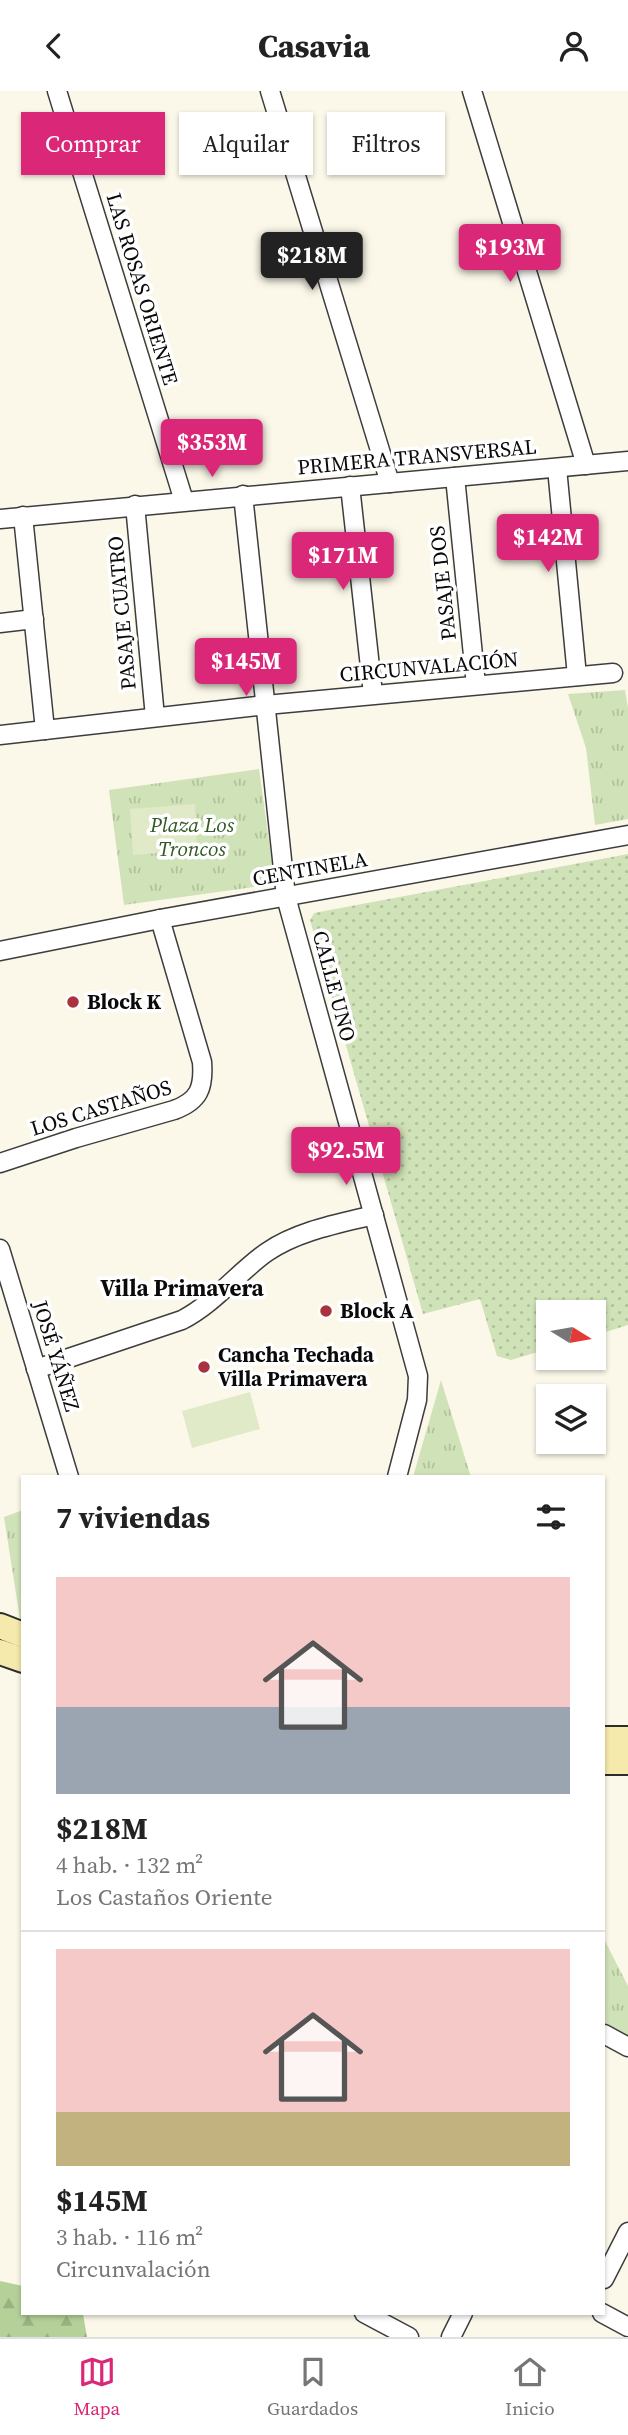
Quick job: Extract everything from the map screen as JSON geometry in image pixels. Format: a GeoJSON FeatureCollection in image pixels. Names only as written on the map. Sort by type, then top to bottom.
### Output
{"type":"FeatureCollection","features":[{"type":"Feature","properties":{"kind":"main road"},"geometry":{"type":"LineString","coordinates":[[0,1626],[21,1634]]}},
{"type":"Feature","properties":{"kind":"main road"},"geometry":{"type":"LineString","coordinates":[[0,1652],[21,1659]]}},
{"type":"Feature","properties":{"kind":"main road"},"geometry":{"type":"LineString","coordinates":[[605,1739],[628,1739]]}},
{"type":"Feature","properties":{"kind":"main road"},"geometry":{"type":"LineString","coordinates":[[605,1762],[628,1762]]}},
{"type":"Feature","properties":{"kind":"street","name":"LAS ROSAS ORIENTE"},"geometry":{"type":"LineString","coordinates":[[57,91],[184,501]]}},
{"type":"Feature","properties":{"kind":"street"},"geometry":{"type":"LineString","coordinates":[[270,91],[390,483]]}},
{"type":"Feature","properties":{"kind":"street"},"geometry":{"type":"LineString","coordinates":[[472,91],[586,465]]}},
{"type":"Feature","properties":{"kind":"street","name":"PRIMERA TRANSVERSAL"},"geometry":{"type":"LineString","coordinates":[[0,519],[628,461]]}},
{"type":"Feature","properties":{"kind":"street"},"geometry":{"type":"LineString","coordinates":[[557,468],[577,676]]}},
{"type":"Feature","properties":{"kind":"street","name":"PASAJE DOS"},"geometry":{"type":"LineString","coordinates":[[455,477],[476,685]]}},
{"type":"Feature","properties":{"kind":"street"},"geometry":{"type":"LineString","coordinates":[[351,486],[373,695]]}},
{"type":"Feature","properties":{"kind":"street","name":"CALLE UNO"},"geometry":{"type":"LineString","coordinates":[[243,495],[286,897],[419,1387],[397,1475]]}},
{"type":"Feature","properties":{"kind":"street","name":"PASAJE CUATRO"},"geometry":{"type":"LineString","coordinates":[[135,505],[155,717]]}},
{"type":"Feature","properties":{"kind":"street"},"geometry":{"type":"LineString","coordinates":[[23,516],[46,730]]}},
{"type":"Feature","properties":{"kind":"street"},"geometry":{"type":"LineString","coordinates":[[0,623],[34,619]]}},
{"type":"Feature","properties":{"kind":"street","name":"CIRCUNVALACIÓN"},"geometry":{"type":"LineString","coordinates":[[0,735],[266,705],[613,673]]}},
{"type":"Feature","properties":{"kind":"street","name":"CENTINELA"},"geometry":{"type":"LineString","coordinates":[[0,951],[160,919],[628,835]]}},
{"type":"Feature","properties":{"kind":"street","name":"LOS CASTAÑOS"},"geometry":{"type":"LineString","coordinates":[[0,1163],[174,1110],[194,1100],[203,1077],[202,1062],[160,919]]}},
{"type":"Feature","properties":{"kind":"street"},"geometry":{"type":"LineString","coordinates":[[36,1369],[183,1320],[199,1311],[279,1244],[300,1234],[374,1215]]}},
{"type":"Feature","properties":{"kind":"street","name":"JOSÉ YÁÑEZ"},"geometry":{"type":"LineString","coordinates":[[0,1249],[68,1475]]}},
{"type":"Feature","properties":{"kind":"street"},"geometry":{"type":"LineString","coordinates":[[605,2034],[628,2046]]}},
{"type":"Feature","properties":{"kind":"street"},"geometry":{"type":"LineString","coordinates":[[605,2277],[628,2232]]}},
{"type":"Feature","properties":{"kind":"street"},"geometry":{"type":"LineString","coordinates":[[368,2315],[409,2337]]}},
{"type":"Feature","properties":{"kind":"street"},"geometry":{"type":"LineString","coordinates":[[451,2337],[462,2315]]}},
{"type":"Feature","properties":{"kind":"street"},"geometry":{"type":"LineString","coordinates":[[605,2315],[628,2327]]}},
{"type":"Feature","properties":{"kind":"green space"},"geometry":{"type":"Polygon","coordinates":[[[625,690],[628,708],[628,819],[595,825],[586,748],[568,694],[625,690]]]}},
{"type":"Feature","properties":{"kind":"green space","name":"Plaza Los Troncos"},"geometry":{"type":"Polygon","coordinates":[[[259,769],[275,884],[124,905],[109,790],[259,769]]]}},
{"type":"Feature","properties":{"kind":"green space"},"geometry":{"type":"Polygon","coordinates":[[[195,804],[197,850],[133,855],[130,809],[195,804]]]}},
{"type":"Feature","properties":{"kind":"green space"},"geometry":{"type":"Polygon","coordinates":[[[628,854],[628,1325],[606,1332],[606,1300],[536,1300],[536,1353],[511,1360],[497,1356],[480,1299],[423,1314],[310,920],[314,913],[628,854]]]}},
{"type":"Feature","properties":{"kind":"green space"},"geometry":{"type":"Polygon","coordinates":[[[441,1380],[470,1475],[414,1475],[441,1380]]]}},
{"type":"Feature","properties":{"kind":"green space"},"geometry":{"type":"Polygon","coordinates":[[[250,1392],[260,1429],[192,1448],[182,1411],[250,1392]]]}},
{"type":"Feature","properties":{"kind":"green space"},"geometry":{"type":"Polygon","coordinates":[[[21,1511],[21,1626],[4,1517],[21,1511]]]}},
{"type":"Feature","properties":{"kind":"green space"},"geometry":{"type":"Polygon","coordinates":[[[605,1941],[628,1986],[628,2037],[605,2026],[605,1941]]]}},
{"type":"Feature","properties":{"kind":"green space"},"geometry":{"type":"Polygon","coordinates":[[[0,2281],[21,2286],[21,2315],[83,2315],[87,2337],[0,2337],[0,2281]]]}},
{"type":"Feature","properties":{"kind":"place","name":"Block K"},"geometry":{"type":"Point","coordinates":[73,1002]}},
{"type":"Feature","properties":{"kind":"place","name":"Block A"},"geometry":{"type":"Point","coordinates":[326,1311]}},
{"type":"Feature","properties":{"kind":"place","name":"Cancha Techada Villa Primavera"},"geometry":{"type":"Point","coordinates":[204,1367]}},
{"type":"Feature","properties":{"kind":"district","name":"Villa Primavera"},"geometry":{"type":"Point","coordinates":[182,1288]}}]}
